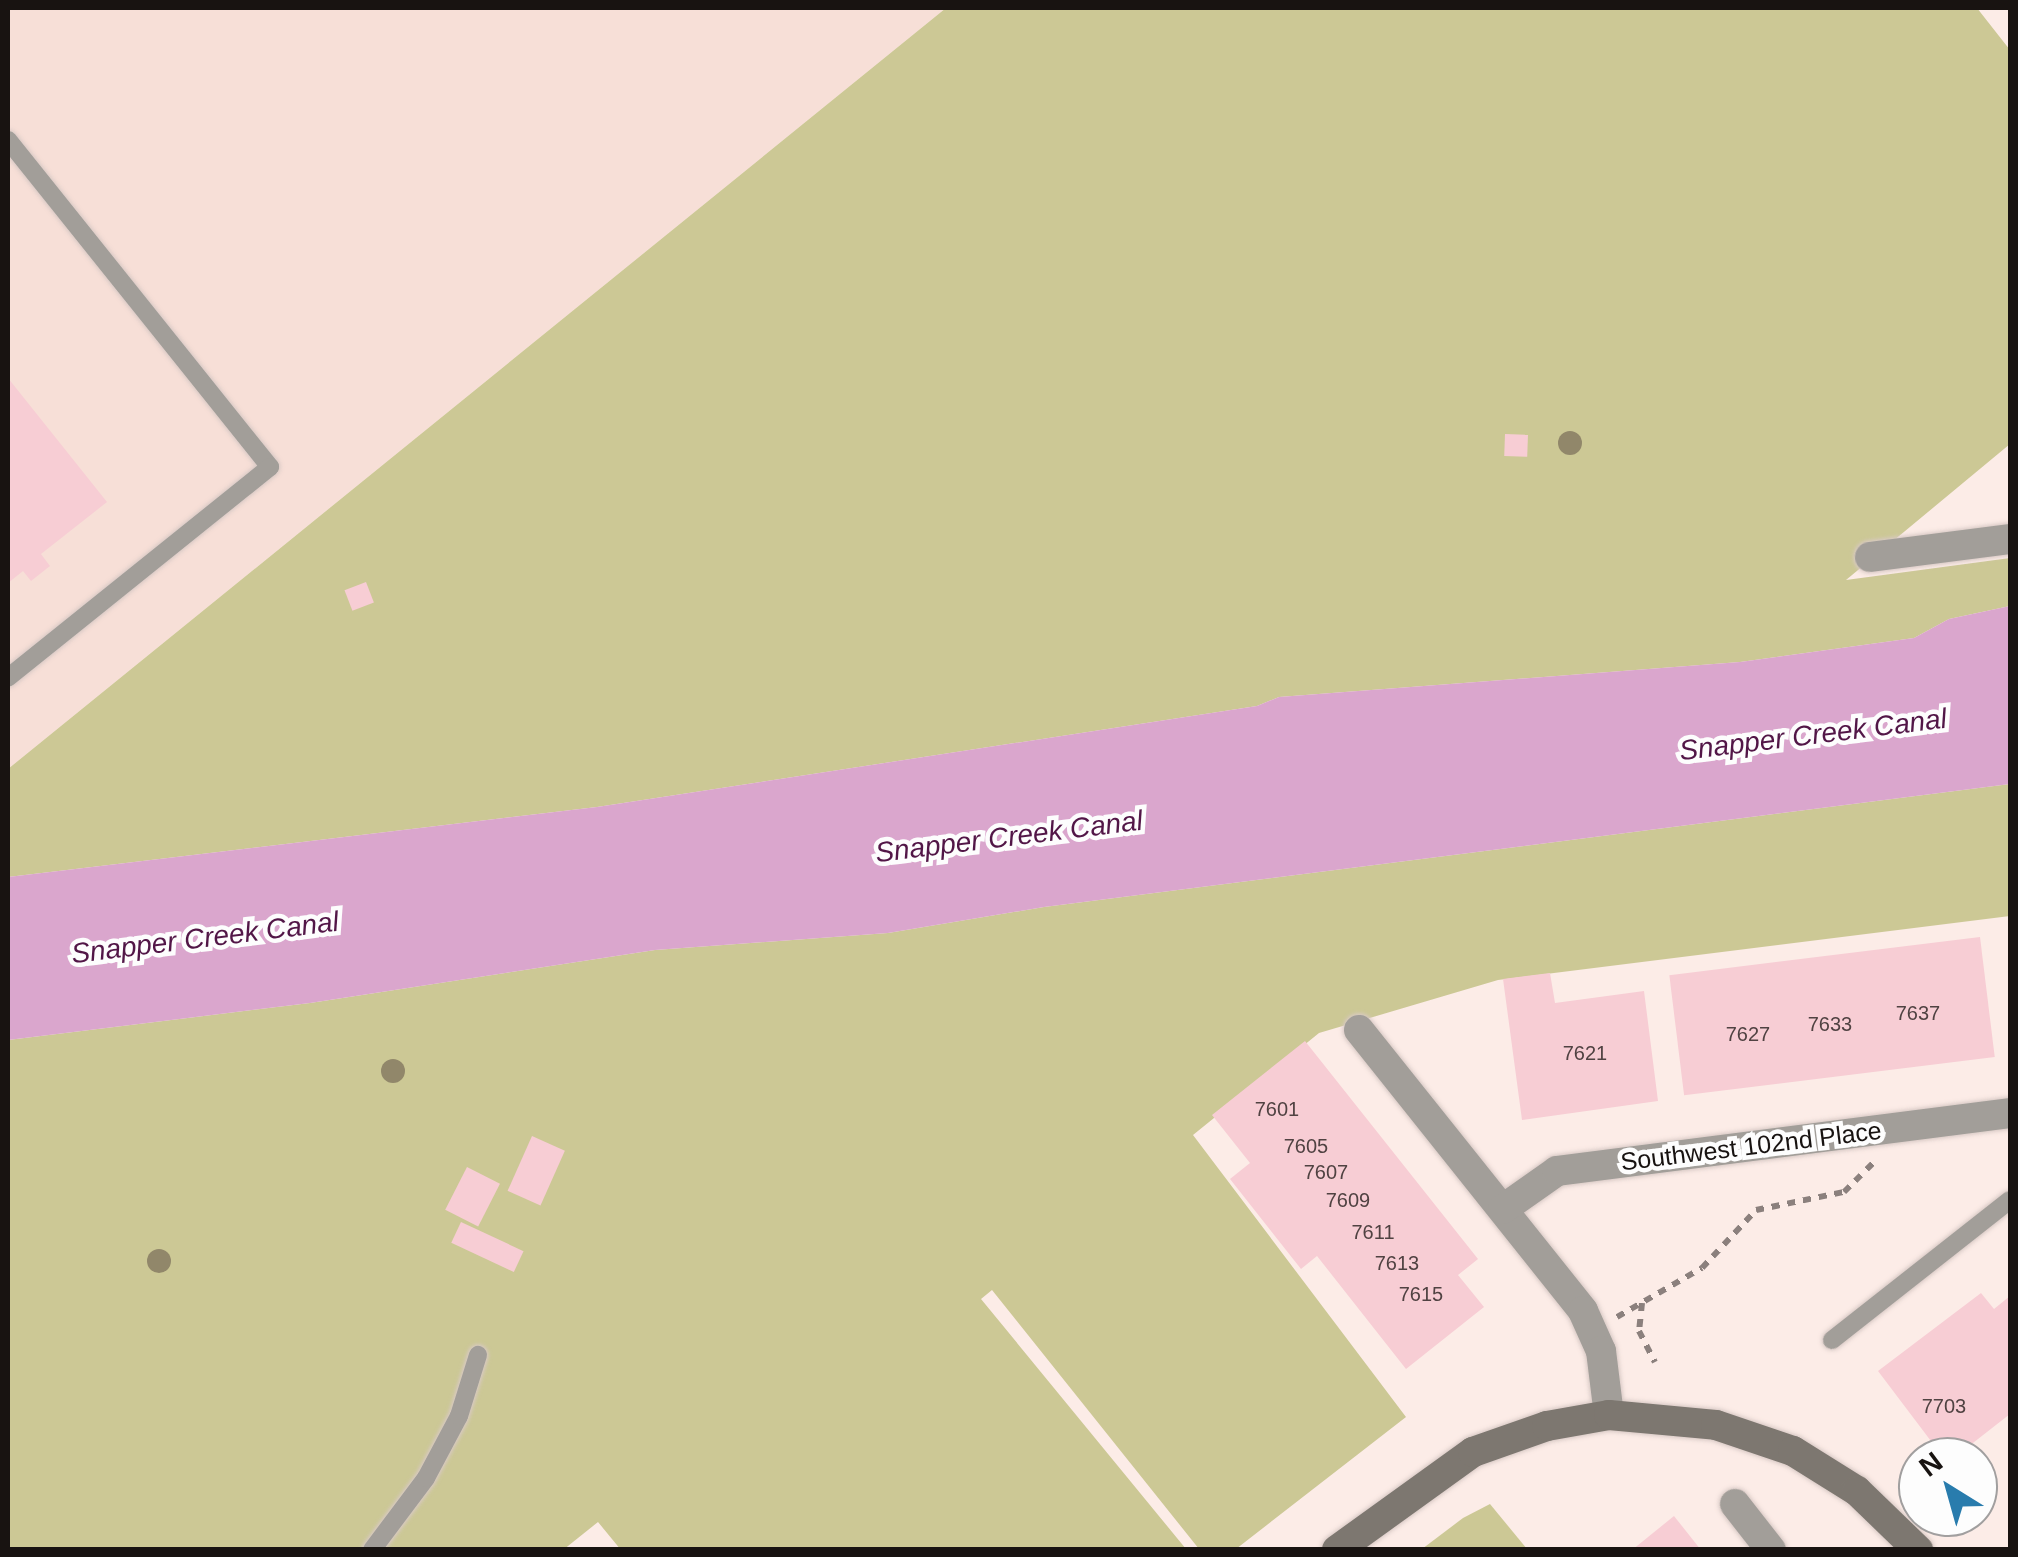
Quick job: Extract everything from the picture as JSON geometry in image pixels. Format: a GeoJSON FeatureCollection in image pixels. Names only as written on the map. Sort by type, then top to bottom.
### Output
{"type":"FeatureCollection","features":[{"type":"Feature","properties":{"kind":"street"},"geometry":{"type":"LineString","coordinates":[[1870,557],[2010,538]]}},
{"type":"Feature","properties":{"kind":"street"},"geometry":{"type":"LineString","coordinates":[[1359,1030],[1594,1330],[1609,1415]]}},
{"type":"Feature","properties":{"kind":"street","name":"Southwest 102nd Place"},"geometry":{"type":"LineString","coordinates":[[1503,1209],[1557,1171],[2010,1113]]}},
{"type":"Feature","properties":{"kind":"street"},"geometry":{"type":"LineString","coordinates":[[1337,1550],[1473,1452],[1547,1426],[1609,1415],[1716,1425],[1792,1452],[1857,1492],[1918,1550]]}},
{"type":"Feature","properties":{"kind":"street"},"geometry":{"type":"LineString","coordinates":[[1735,1504],[1771,1550]]}},
{"type":"Feature","properties":{"kind":"lane"},"geometry":{"type":"LineString","coordinates":[[8,140],[270,467],[8,678]]}},
{"type":"Feature","properties":{"kind":"lane"},"geometry":{"type":"LineString","coordinates":[[1832,1340],[2010,1200]]}},
{"type":"Feature","properties":{"kind":"lane"},"geometry":{"type":"LineString","coordinates":[[372,1550],[426,1478],[459,1416],[478,1355]]}},
{"type":"Feature","properties":{"kind":"path"},"geometry":{"type":"LineString","coordinates":[[1608,1322],[1716,1257],[1756,1210],[1844,1192],[1879,1155]]}},
{"type":"Feature","properties":{"kind":"path"},"geometry":{"type":"LineString","coordinates":[[1642,1303],[1639,1331],[1655,1362]]}},
{"type":"Feature","properties":{"kind":"shaded area"},"geometry":{"type":"Polygon","coordinates":[[[8,8],[946,8],[8,769],[8,8]]]}},
{"type":"Feature","properties":{"kind":"shaded area"},"geometry":{"type":"Polygon","coordinates":[[[946,8],[1977,8],[2010,50],[2010,444],[1846,580],[2010,558],[2010,606],[1949,619],[1914,638],[1740,662],[1279,697],[1257,706],[597,807],[8,877],[8,769],[946,8]]]}},
{"type":"Feature","properties":{"kind":"shaded area"},"geometry":{"type":"Polygon","coordinates":[[[2010,784],[2010,916],[1498,980],[1319,1033],[1193,1135],[1406,1417],[1236,1549],[1199,1549],[992,1290],[981,1299],[1186,1549],[621,1550],[598,1522],[563,1550],[8,1549],[8,1040],[310,1003],[655,950],[888,933],[1044,907],[2010,784]]]}},
{"type":"Feature","properties":{"kind":"shaded area"},"geometry":{"type":"Polygon","coordinates":[[[1490,1504],[1527,1549],[1422,1549],[1463,1518],[1490,1504]]]}},
{"type":"Feature","properties":{"kind":"water","name":"Snapper Creek Canal"},"geometry":{"type":"Polygon","coordinates":[[[2010,606],[2010,784],[1044,907],[888,933],[655,950],[310,1003],[8,1040],[8,877],[597,807],[1257,706],[1279,697],[1740,662],[1914,638],[1949,619],[2010,606]]]}},
{"type":"Feature","properties":{"kind":"building"},"geometry":{"type":"Polygon","coordinates":[[[8,378],[107,502],[41,554],[50,566],[31,581],[23,571],[8,583],[8,378]]]}},
{"type":"Feature","properties":{"kind":"building"},"geometry":{"type":"Polygon","coordinates":[[[1505,434],[1528,435],[1527,457],[1504,456],[1505,434]]]}},
{"type":"Feature","properties":{"kind":"building"},"geometry":{"type":"Polygon","coordinates":[[[366,582],[374,603],[352,611],[345,590],[366,582]]]}},
{"type":"Feature","properties":{"kind":"building"},"geometry":{"type":"Polygon","coordinates":[[[1980,937],[1995,1057],[1684,1095],[1669,975],[1980,937]]]}},
{"type":"Feature","properties":{"kind":"building"},"geometry":{"type":"Polygon","coordinates":[[[1550,973],[1555,1003],[1644,991],[1658,1101],[1522,1120],[1503,979],[1550,973]]]}},
{"type":"Feature","properties":{"kind":"building"},"geometry":{"type":"Polygon","coordinates":[[[1305,1041],[1478,1259],[1458,1275],[1484,1307],[1406,1369],[1317,1256],[1301,1269],[1230,1179],[1250,1163],[1212,1115],[1305,1041]]]}},
{"type":"Feature","properties":{"kind":"building"},"geometry":{"type":"Polygon","coordinates":[[[532,1136],[565,1151],[540,1205],[508,1191],[532,1136]]]}},
{"type":"Feature","properties":{"kind":"building"},"geometry":{"type":"Polygon","coordinates":[[[467,1167],[500,1184],[478,1227],[445,1210],[467,1167]]]}},
{"type":"Feature","properties":{"kind":"building"},"geometry":{"type":"Polygon","coordinates":[[[461,1222],[524,1251],[514,1272],[451,1243],[461,1222]]]}},
{"type":"Feature","properties":{"kind":"building"},"geometry":{"type":"Polygon","coordinates":[[[1981,1293],[1994,1309],[2010,1296],[2010,1414],[1981,1437],[1928,1437],[1878,1371],[1981,1293]]]}},
{"type":"Feature","properties":{"kind":"building"},"geometry":{"type":"Polygon","coordinates":[[[1674,1516],[1701,1550],[1632,1550],[1674,1516]]]}}]}
